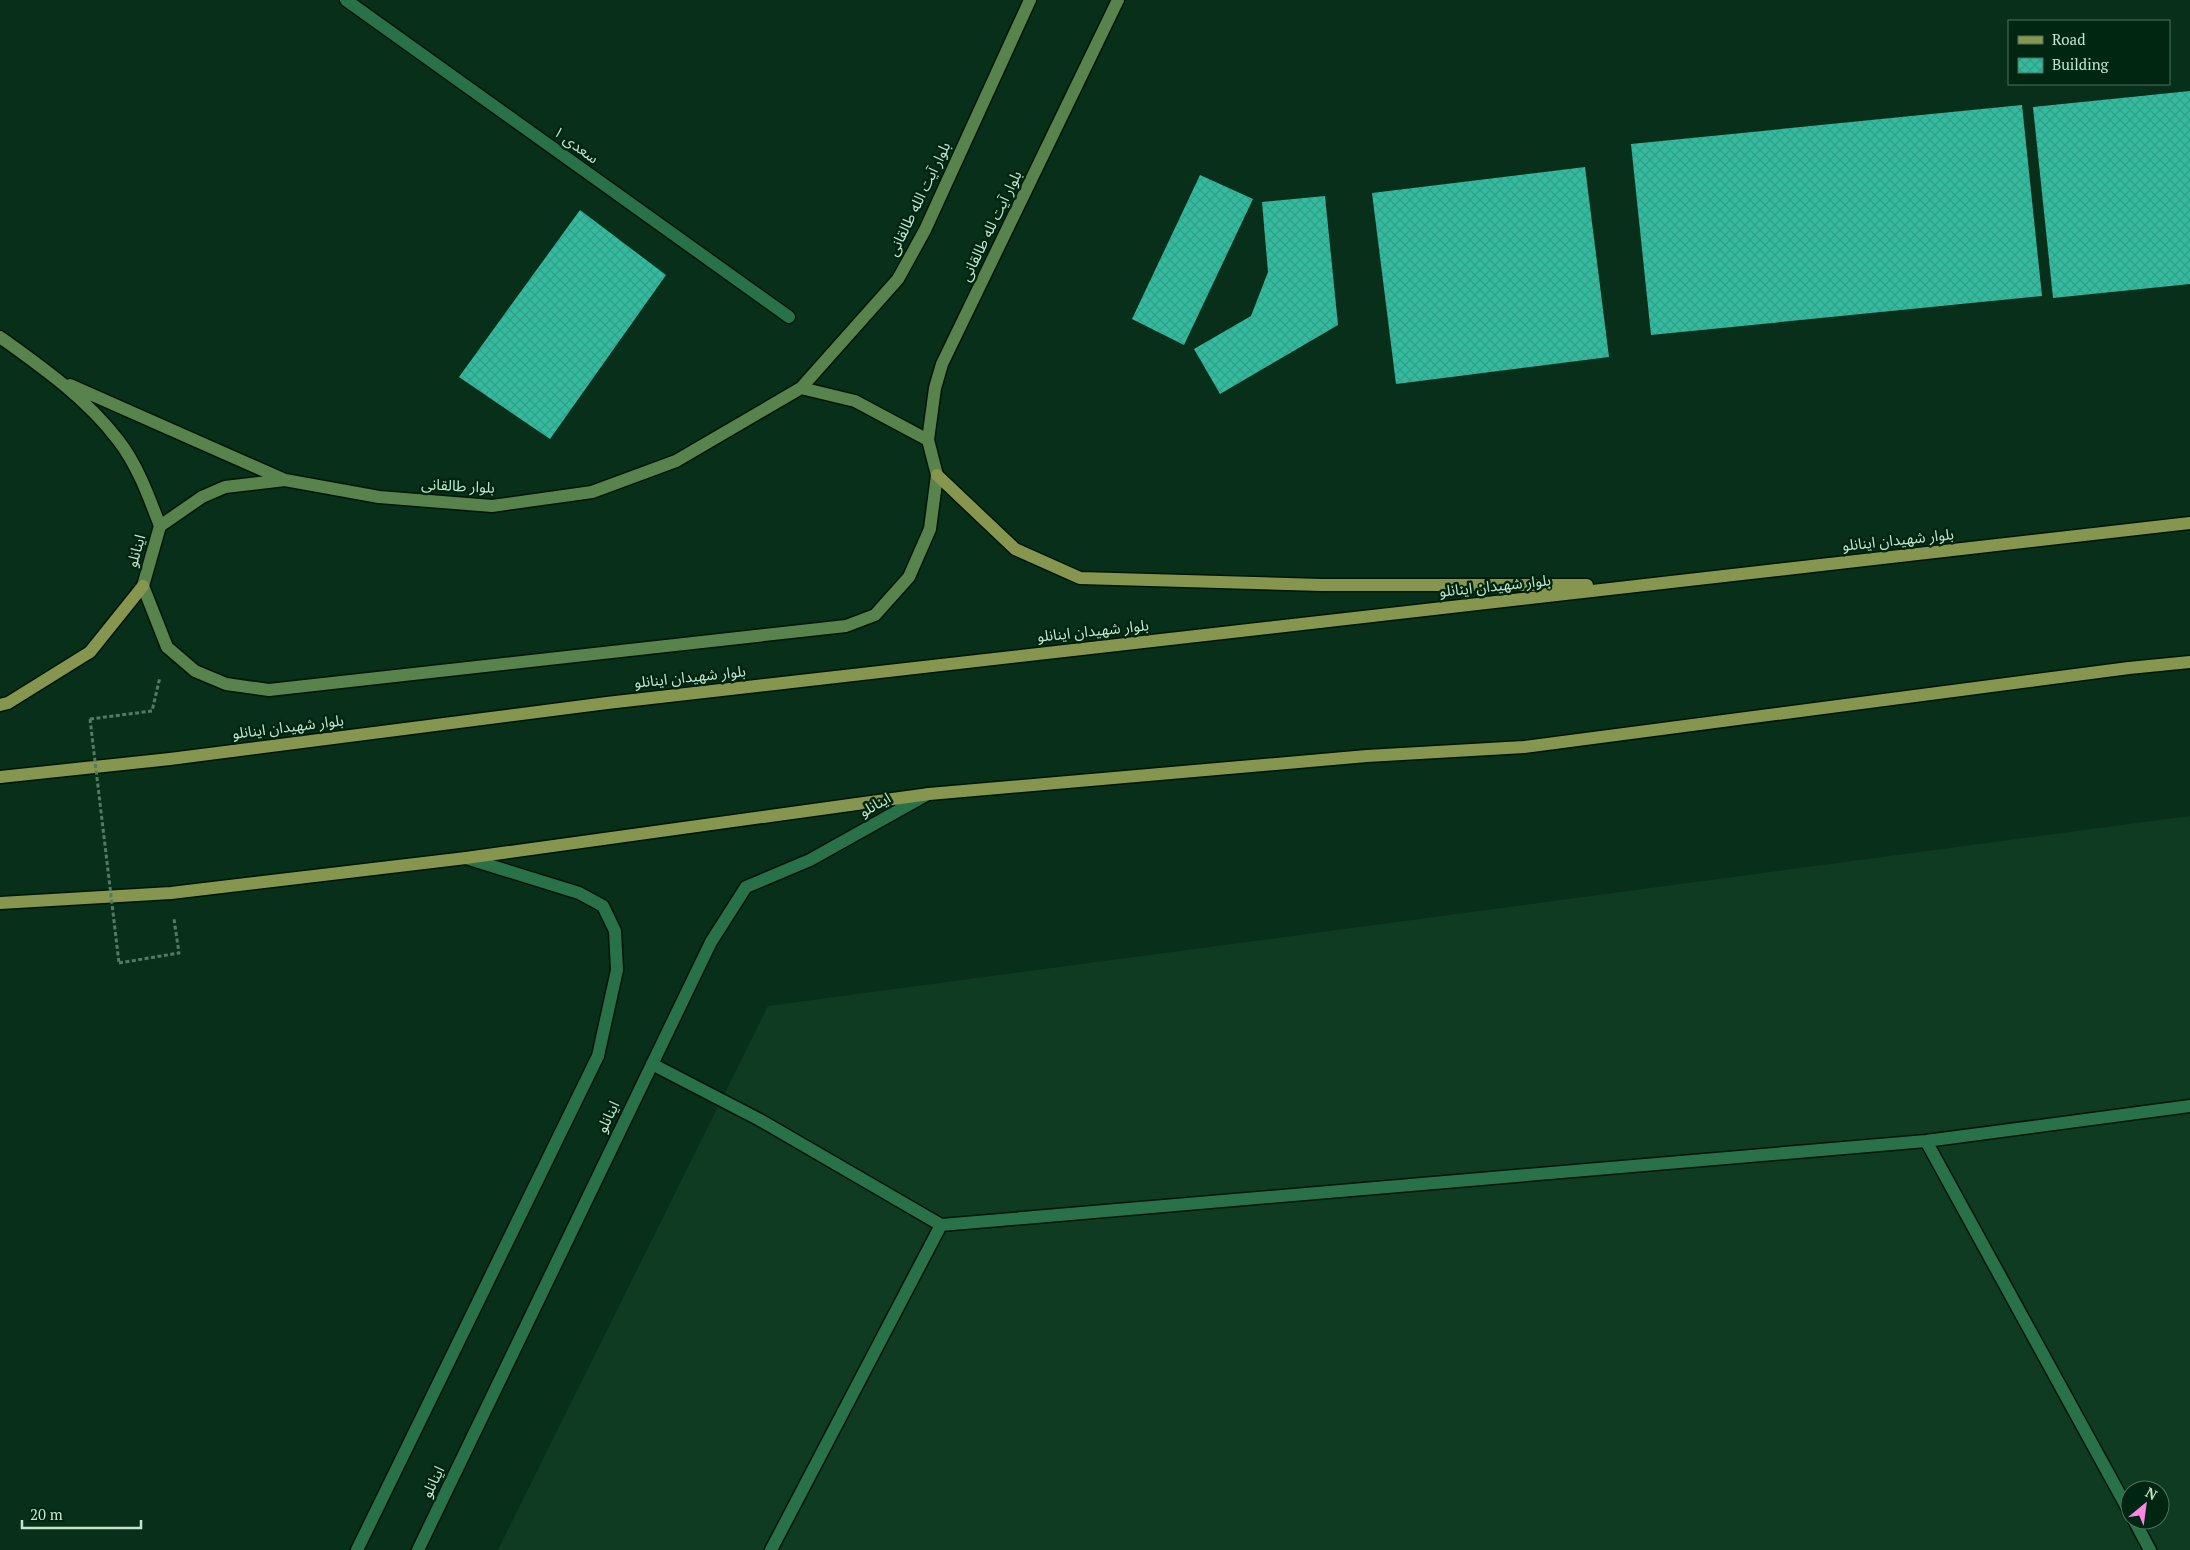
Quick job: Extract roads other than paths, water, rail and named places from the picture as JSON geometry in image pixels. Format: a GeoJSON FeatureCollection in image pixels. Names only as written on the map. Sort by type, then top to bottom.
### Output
{"type":"FeatureCollection","features":[{"type":"Feature","properties":{"kind":"main road"},"geometry":{"type":"LineString","coordinates":[[937,475],[1015,548],[1080,578],[1321,585],[1647,585]]}},
{"type":"Feature","properties":{"kind":"main road","name":"بلوار شهیدان اینانلو"},"geometry":{"type":"LineString","coordinates":[[0,777],[170,758],[607,703],[2190,523]]}},
{"type":"Feature","properties":{"kind":"main road"},"geometry":{"type":"LineString","coordinates":[[0,705],[8,703],[90,652],[143,586]]}},
{"type":"Feature","properties":{"kind":"main road"},"geometry":{"type":"LineString","coordinates":[[0,903],[171,893],[466,858],[929,794],[1367,756],[1524,747],[2119,669],[2190,662]]}},
{"type":"Feature","properties":{"kind":"street","name":"بلوار آیت الله طالقانی"},"geometry":{"type":"LineString","coordinates":[[801,388],[898,279],[925,230],[1030,0]]}},
{"type":"Feature","properties":{"kind":"street","name":"بلوار آیت لله طالقانی"},"geometry":{"type":"LineString","coordinates":[[937,475],[928,440],[935,388],[942,364],[1118,0]]}},
{"type":"Feature","properties":{"kind":"street","name":"سعدی ۱"},"geometry":{"type":"LineString","coordinates":[[354,2],[789,317]]}},
{"type":"Feature","properties":{"kind":"street"},"geometry":{"type":"LineString","coordinates":[[0,338],[63,382],[119,440],[138,476],[160,526]]}},
{"type":"Feature","properties":{"kind":"street"},"geometry":{"type":"LineString","coordinates":[[63,382],[285,480]]}},
{"type":"Feature","properties":{"kind":"street"},"geometry":{"type":"LineString","coordinates":[[801,388],[855,401],[928,440]]}},
{"type":"Feature","properties":{"kind":"street","name":"بلوار طالقانی"},"geometry":{"type":"LineString","coordinates":[[160,526],[202,497],[225,487],[285,480],[379,497],[492,506],[592,492],[676,461],[801,388]]}},
{"type":"Feature","properties":{"kind":"street"},"geometry":{"type":"LineString","coordinates":[[143,586],[168,647],[195,671],[226,684],[270,690],[846,626],[875,615],[909,577],[930,530],[937,475]]}},
{"type":"Feature","properties":{"kind":"street","name":"اینانلو"},"geometry":{"type":"LineString","coordinates":[[143,586],[160,526]]}},
{"type":"Feature","properties":{"kind":"street","name":"اینانلو"},"geometry":{"type":"LineString","coordinates":[[418,1550],[710,942],[746,887],[810,860],[929,794]]}},
{"type":"Feature","properties":{"kind":"street"},"geometry":{"type":"LineString","coordinates":[[357,1550],[598,1056],[618,970],[615,930],[604,906],[580,893],[466,858]]}},
{"type":"Feature","properties":{"kind":"street"},"geometry":{"type":"LineString","coordinates":[[652,1064],[760,1120],[941,1225],[1926,1141],[2190,1106]]}},
{"type":"Feature","properties":{"kind":"street"},"geometry":{"type":"LineString","coordinates":[[1926,1141],[2120,1495]]}},
{"type":"Feature","properties":{"kind":"street"},"geometry":{"type":"LineString","coordinates":[[771,1550],[941,1225]]}},
{"type":"Feature","properties":{"kind":"street"},"geometry":{"type":"LineString","coordinates":[[2139,1530],[2150,1550]]}}]}
